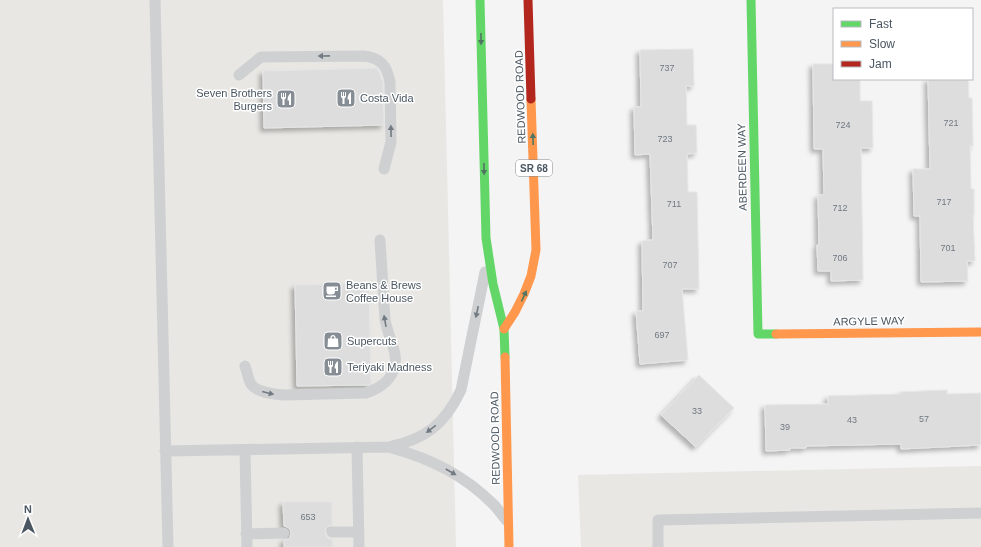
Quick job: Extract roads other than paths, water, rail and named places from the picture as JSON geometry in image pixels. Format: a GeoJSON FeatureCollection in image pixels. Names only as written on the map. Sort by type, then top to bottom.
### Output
{"type":"FeatureCollection","features":[{"type":"Feature","properties":{"kind":"main road","name":"REDWOOD ROAD"},"geometry":{"type":"LineString","coordinates":[[480,0],[486,238],[492,282],[504,329],[509,547]]}},
{"type":"Feature","properties":{"kind":"main road","name":"REDWOOD ROAD"},"geometry":{"type":"LineString","coordinates":[[504,329],[524,296],[531,278],[536,255],[528,0]]}},
{"type":"Feature","properties":{"kind":"main road","name":"ABERDEEN WAY"},"geometry":{"type":"LineString","coordinates":[[751,0],[758,334]]}},
{"type":"Feature","properties":{"kind":"main road","name":"ARGYLE WAY"},"geometry":{"type":"LineString","coordinates":[[758,334],[981,332]]}},
{"type":"Feature","properties":{"kind":"lane"},"geometry":{"type":"LineString","coordinates":[[155,0],[168,547]]}},
{"type":"Feature","properties":{"kind":"lane"},"geometry":{"type":"LineString","coordinates":[[239,75],[261,57],[364,56],[376,59],[386,68],[390,82],[391,142],[384,169]]}},
{"type":"Feature","properties":{"kind":"lane"},"geometry":{"type":"LineString","coordinates":[[245,366],[252,385],[259,391],[284,396],[366,393],[377,389],[385,383],[392,374],[396,359],[385,320],[380,240]]}},
{"type":"Feature","properties":{"kind":"lane"},"geometry":{"type":"LineString","coordinates":[[165,451],[389,447],[404,444],[417,439],[430,431],[445,417],[456,401],[461,390],[488,260]]}},
{"type":"Feature","properties":{"kind":"lane"},"geometry":{"type":"LineString","coordinates":[[389,447],[412,453],[434,462],[455,474],[493,504],[509,523]]}},
{"type":"Feature","properties":{"kind":"lane"},"geometry":{"type":"LineString","coordinates":[[357,448],[359,547]]}},
{"type":"Feature","properties":{"kind":"lane"},"geometry":{"type":"LineString","coordinates":[[245,450],[247,547]]}},
{"type":"Feature","properties":{"kind":"lane"},"geometry":{"type":"LineString","coordinates":[[658,547],[658,520],[981,513]]}},
{"type":"Feature","properties":{"kind":"lane"},"geometry":{"type":"LineString","coordinates":[[332,532],[359,532]]}},
{"type":"Feature","properties":{"kind":"lane"},"geometry":{"type":"LineString","coordinates":[[246,534],[284,533]]}},
{"type":"Feature","properties":{"kind":"place","name":"Costa Vida"},"geometry":{"type":"Point","coordinates":[346,98]}},
{"type":"Feature","properties":{"kind":"place","name":"Seven Brothers Burgers"},"geometry":{"type":"Point","coordinates":[286,99]}},
{"type":"Feature","properties":{"kind":"place","name":"Beans & Brews Coffee House"},"geometry":{"type":"Point","coordinates":[332,291]}},
{"type":"Feature","properties":{"kind":"place","name":"Supercuts"},"geometry":{"type":"Point","coordinates":[333,341]}},
{"type":"Feature","properties":{"kind":"place","name":"Teriyaki Madness"},"geometry":{"type":"Point","coordinates":[333,367]}}]}
